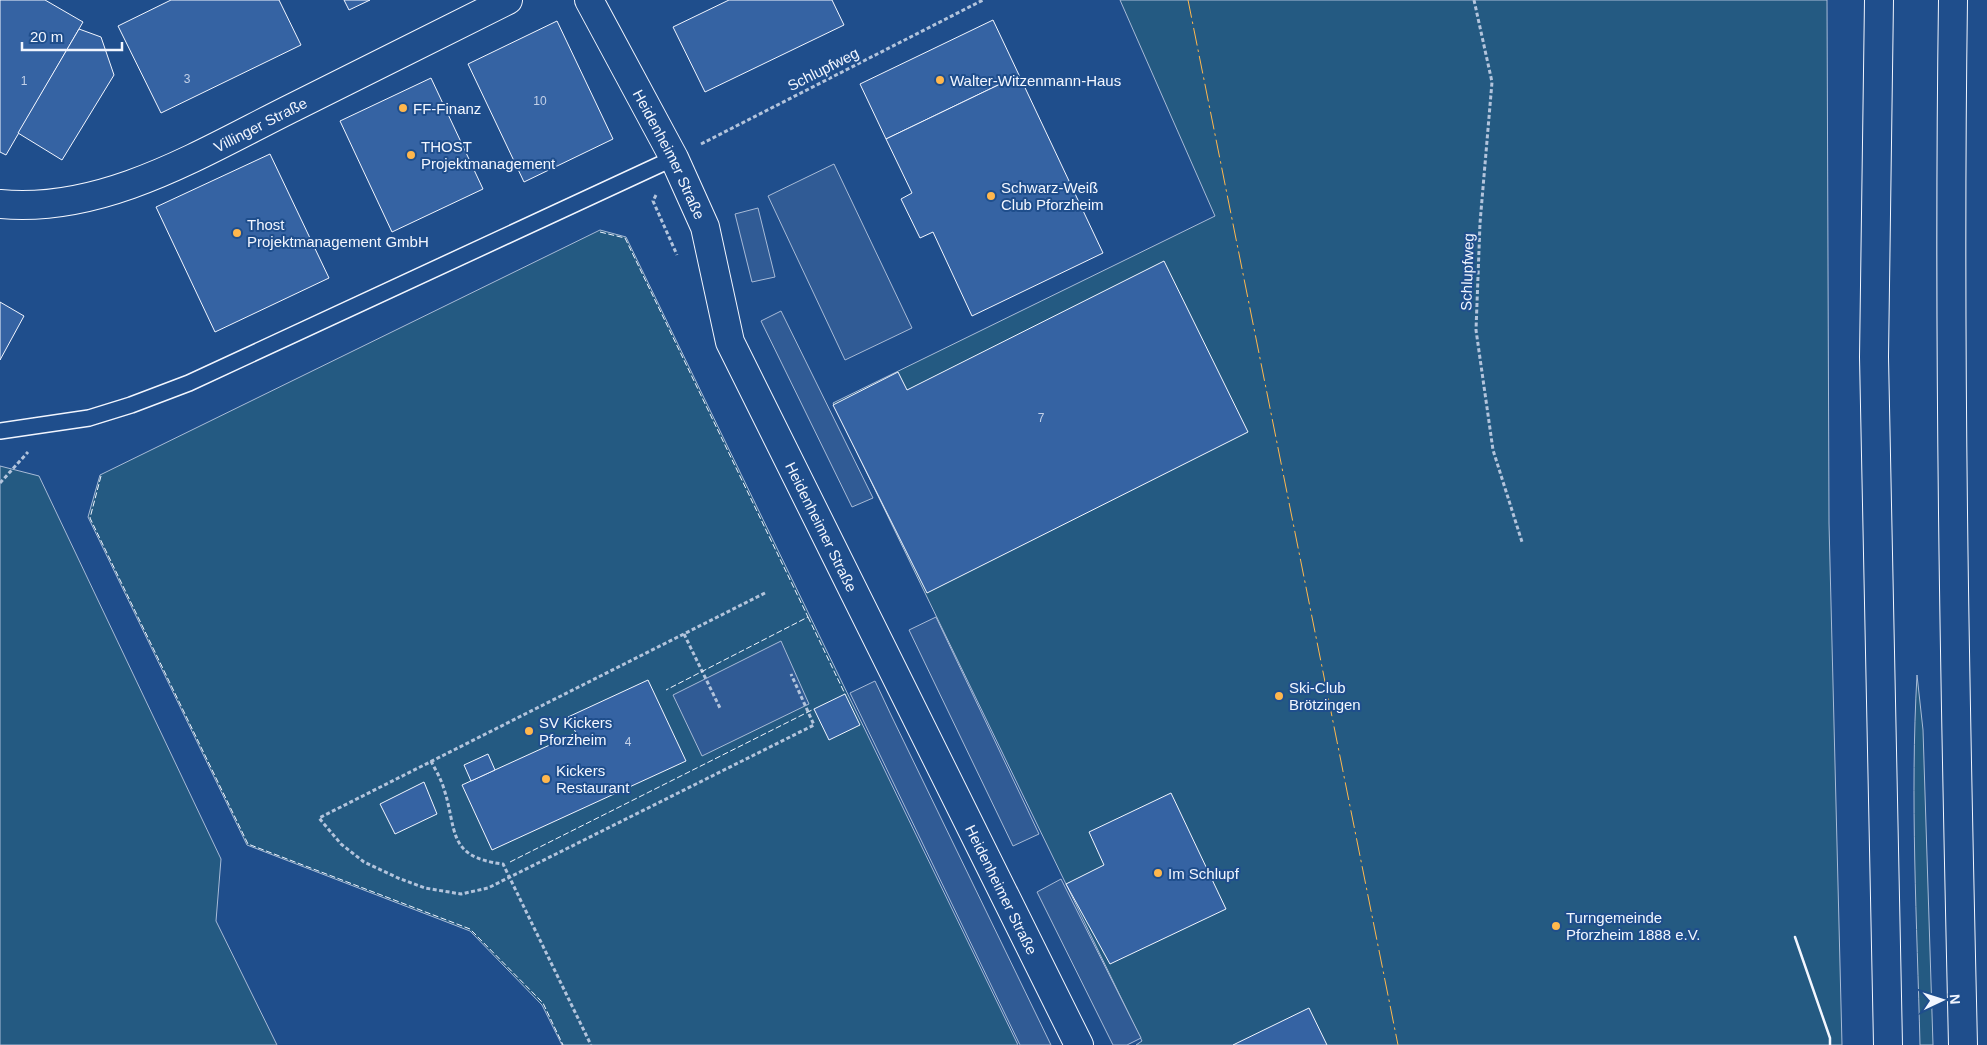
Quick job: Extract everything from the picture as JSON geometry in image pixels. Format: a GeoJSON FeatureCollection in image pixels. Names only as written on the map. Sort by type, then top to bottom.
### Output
{"type":"FeatureCollection","features":[{"type":"Feature","properties":{"kind":"main road","name":"Villinger Straße"},"geometry":{"type":"LineString","coordinates":[[0,204],[49,205],[89,198],[123,188],[192,158],[508,0]]}},
{"type":"Feature","properties":{"kind":"main road","name":"Heidenheimer Straße"},"geometry":{"type":"LineString","coordinates":[[589,0],[674,158],[705,227],[730,342],[1079,1045]]}},
{"type":"Feature","properties":{"kind":"main road"},"geometry":{"type":"LineString","coordinates":[[1878,0],[1874,357],[1888,1045]]}},
{"type":"Feature","properties":{"kind":"main road"},"geometry":{"type":"LineString","coordinates":[[1953,0],[1952,375],[1957,771],[1963,1045]]}},
{"type":"Feature","properties":{"kind":"lane"},"geometry":{"type":"LineString","coordinates":[[0,431],[89,418],[131,406],[189,383],[674,158]]}},
{"type":"Feature","properties":{"kind":"path","name":"Schlupfweg"},"geometry":{"type":"LineString","coordinates":[[674,158],[982,0]]}},
{"type":"Feature","properties":{"kind":"path","name":"Schlupfweg"},"geometry":{"type":"LineString","coordinates":[[1474,0],[1492,82],[1480,223],[1476,330],[1494,450],[1522,542]]}},
{"type":"Feature","properties":{"kind":"path"},"geometry":{"type":"LineString","coordinates":[[0,483],[31,448],[42,426]]}},
{"type":"Feature","properties":{"kind":"path"},"geometry":{"type":"LineString","coordinates":[[765,593],[319,818],[341,844],[364,862],[425,888],[461,894],[488,888],[814,725],[791,674]]}},
{"type":"Feature","properties":{"kind":"path"},"geometry":{"type":"LineString","coordinates":[[684,634],[720,708]]}},
{"type":"Feature","properties":{"kind":"path"},"geometry":{"type":"LineString","coordinates":[[431,761],[443,785],[449,815],[459,844],[468,854],[482,861],[503,864],[591,1045]]}},
{"type":"Feature","properties":{"kind":"shaded area"},"geometry":{"type":"Polygon","coordinates":[[[1120,0],[1827,0],[1829,523],[1842,1045],[1136,1045],[1142,1041],[833,403],[1215,216],[1120,0]]]}},
{"type":"Feature","properties":{"kind":"shaded area"},"geometry":{"type":"Polygon","coordinates":[[[834,164],[912,328],[845,360],[768,196],[834,164]]]}},
{"type":"Feature","properties":{"kind":"shaded area"},"geometry":{"type":"Polygon","coordinates":[[[758,208],[775,277],[752,282],[735,214],[758,208]]]}},
{"type":"Feature","properties":{"kind":"shaded area","name":"SV Kickers Pforzheim"},"geometry":{"type":"Polygon","coordinates":[[[600,230],[626,237],[1018,1045],[562,1045],[542,1005],[470,931],[247,845],[88,517],[100,475],[600,230]]]}},
{"type":"Feature","properties":{"kind":"shaded area"},"geometry":{"type":"Polygon","coordinates":[[[781,311],[873,498],[852,507],[761,321],[781,311]]]}},
{"type":"Feature","properties":{"kind":"shaded area"},"geometry":{"type":"Polygon","coordinates":[[[0,466],[39,476],[221,859],[216,921],[277,1045],[0,1045],[0,466]]]}},
{"type":"Feature","properties":{"kind":"shaded area"},"geometry":{"type":"Polygon","coordinates":[[[936,617],[1039,834],[1013,846],[909,630],[936,617]]]}},
{"type":"Feature","properties":{"kind":"shaded area"},"geometry":{"type":"Polygon","coordinates":[[[781,641],[809,704],[702,756],[673,695],[781,641]]]}},
{"type":"Feature","properties":{"kind":"shaded area"},"geometry":{"type":"Polygon","coordinates":[[[1917,675],[1923,730],[1933,1045],[1920,1045],[1914,814],[1917,675]]]}},
{"type":"Feature","properties":{"kind":"shaded area"},"geometry":{"type":"Polygon","coordinates":[[[875,681],[1051,1045],[1020,1045],[850,693],[875,681]]]}},
{"type":"Feature","properties":{"kind":"shaded area"},"geometry":{"type":"Polygon","coordinates":[[[1061,879],[1141,1038],[1127,1045],[1113,1045],[1037,892],[1061,879]]]}},
{"type":"Feature","properties":{"kind":"building"},"geometry":{"type":"Polygon","coordinates":[[[0,0],[45,0],[83,22],[6,155],[0,152],[0,0]]]}},
{"type":"Feature","properties":{"kind":"building"},"geometry":{"type":"Polygon","coordinates":[[[171,0],[279,0],[301,45],[161,113],[118,26],[171,0]]]}},
{"type":"Feature","properties":{"kind":"building"},"geometry":{"type":"Polygon","coordinates":[[[344,0],[370,0],[349,10],[344,0]]]}},
{"type":"Feature","properties":{"kind":"building"},"geometry":{"type":"Polygon","coordinates":[[[729,0],[832,0],[844,25],[705,92],[673,27],[729,0]]]}},
{"type":"Feature","properties":{"kind":"building","name":"Walter-Witzenmann-Haus"},"geometry":{"type":"Polygon","coordinates":[[[993,20],[1019,75],[886,139],[860,84],[993,20]]]}},
{"type":"Feature","properties":{"kind":"building"},"geometry":{"type":"Polygon","coordinates":[[[557,21],[613,139],[524,182],[468,64],[557,21]]]}},
{"type":"Feature","properties":{"kind":"building"},"geometry":{"type":"Polygon","coordinates":[[[79,29],[101,37],[114,75],[62,160],[18,133],[79,29]]]}},
{"type":"Feature","properties":{"kind":"building","name":"Schwarz-Weiß Club Pforzheim"},"geometry":{"type":"Polygon","coordinates":[[[1019,75],[1103,253],[972,316],[933,232],[920,238],[901,199],[912,193],[886,139],[1019,75]]]}},
{"type":"Feature","properties":{"kind":"building","name":"THOST Projektmanagement"},"geometry":{"type":"Polygon","coordinates":[[[431,78],[483,189],[392,232],[340,121],[431,78]]]}},
{"type":"Feature","properties":{"kind":"building"},"geometry":{"type":"Polygon","coordinates":[[[270,154],[329,278],[215,332],[156,207],[270,154]]]}},
{"type":"Feature","properties":{"kind":"building"},"geometry":{"type":"Polygon","coordinates":[[[1164,261],[1248,432],[927,593],[833,405],[898,372],[907,390],[1164,261]]]}},
{"type":"Feature","properties":{"kind":"building"},"geometry":{"type":"Polygon","coordinates":[[[0,302],[24,316],[0,360],[0,302]]]}},
{"type":"Feature","properties":{"kind":"building"},"geometry":{"type":"Polygon","coordinates":[[[648,680],[686,761],[492,850],[462,785],[576,733],[568,717],[648,680]]]}},
{"type":"Feature","properties":{"kind":"building"},"geometry":{"type":"Polygon","coordinates":[[[845,694],[860,725],[829,740],[814,709],[845,694]]]}},
{"type":"Feature","properties":{"kind":"building"},"geometry":{"type":"Polygon","coordinates":[[[488,754],[495,770],[471,781],[464,765],[488,754]]]}},
{"type":"Feature","properties":{"kind":"building"},"geometry":{"type":"Polygon","coordinates":[[[424,782],[437,814],[395,834],[380,804],[424,782]]]}},
{"type":"Feature","properties":{"kind":"building"},"geometry":{"type":"Polygon","coordinates":[[[1171,793],[1226,909],[1110,964],[1066,884],[1104,865],[1089,832],[1171,793]]]}},
{"type":"Feature","properties":{"kind":"building"},"geometry":{"type":"Polygon","coordinates":[[[1309,1008],[1327,1045],[1233,1045],[1309,1008]]]}},
{"type":"Feature","properties":{"kind":"fence"},"geometry":{"type":"LineString","coordinates":[[600,232],[625,238],[808,617],[666,690]]}},
{"type":"Feature","properties":{"kind":"fence"},"geometry":{"type":"LineString","coordinates":[[101,476],[90,518],[248,844],[470,929],[543,1003],[563,1045]]}},
{"type":"Feature","properties":{"kind":"fence"},"geometry":{"type":"LineString","coordinates":[[808,617],[845,694]]}},
{"type":"Feature","properties":{"kind":"fence"},"geometry":{"type":"LineString","coordinates":[[510,862],[814,709]]}},
{"type":"Feature","properties":{"kind":"fence"},"geometry":{"type":"LineString","coordinates":[[1795,937],[1830,1038],[1830,1045]]}},
{"type":"Feature","properties":{"kind":"wall"},"geometry":{"type":"LineString","coordinates":[[1795,937],[1830,1038],[1830,1045]]}},
{"type":"Feature","properties":{"kind":"power"},"geometry":{"type":"LineString","coordinates":[[1188,0],[1398,1045]]}},
{"type":"Feature","properties":{"kind":"place","name":"Walter-Witzenmann-Haus"},"geometry":{"type":"Point","coordinates":[940,80]}},
{"type":"Feature","properties":{"kind":"place","name":"FF-Finanz"},"geometry":{"type":"Point","coordinates":[403,108]}},
{"type":"Feature","properties":{"kind":"place","name":"THOST Projektmanagement"},"geometry":{"type":"Point","coordinates":[411,155]}},
{"type":"Feature","properties":{"kind":"place","name":"Schwarz-Weiß Club Pforzheim"},"geometry":{"type":"Point","coordinates":[991,196]}},
{"type":"Feature","properties":{"kind":"place","name":"Thost Projektmanagement GmbH"},"geometry":{"type":"Point","coordinates":[237,233]}},
{"type":"Feature","properties":{"kind":"place","name":"Ski-Club Brötzingen"},"geometry":{"type":"Point","coordinates":[1279,696]}},
{"type":"Feature","properties":{"kind":"place","name":"SV Kickers Pforzheim"},"geometry":{"type":"Point","coordinates":[529,731]}},
{"type":"Feature","properties":{"kind":"place","name":"Kickers Restaurant"},"geometry":{"type":"Point","coordinates":[546,779]}},
{"type":"Feature","properties":{"kind":"place","name":"Im Schlupf"},"geometry":{"type":"Point","coordinates":[1158,873]}},
{"type":"Feature","properties":{"kind":"place","name":"Turngemeinde Pforzheim 1888 e.V."},"geometry":{"type":"Point","coordinates":[1556,926]}}]}
